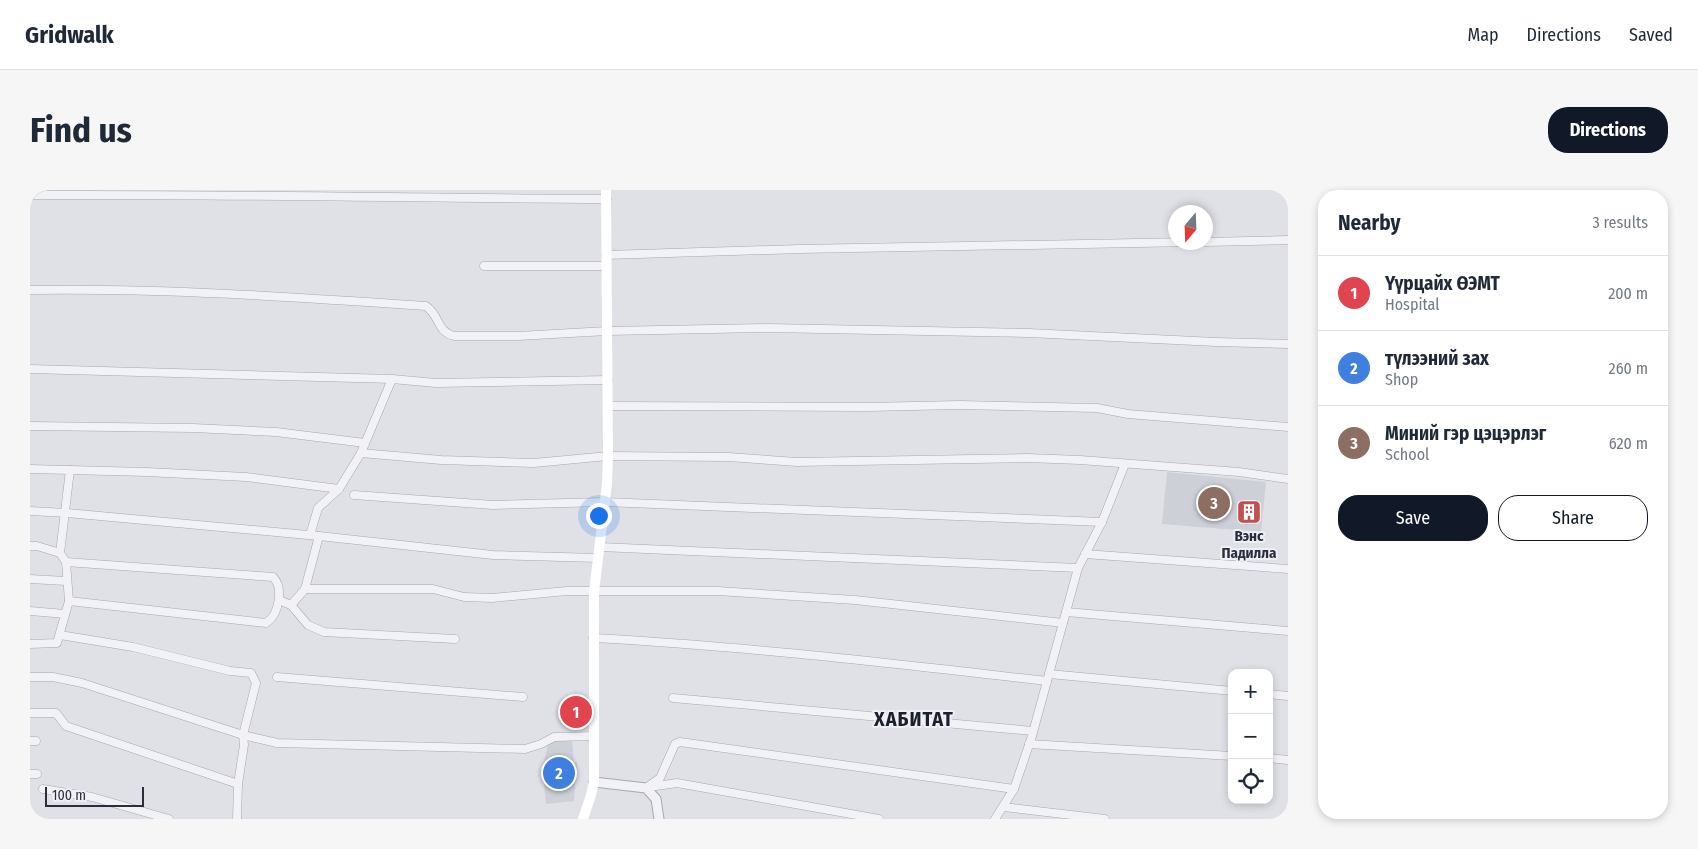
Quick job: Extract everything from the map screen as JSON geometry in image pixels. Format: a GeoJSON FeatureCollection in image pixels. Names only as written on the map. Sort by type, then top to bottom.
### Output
{"type":"FeatureCollection","features":[{"type":"Feature","properties":{"kind":"main road"},"geometry":{"type":"LineString","coordinates":[[583,819],[594,782],[594,592],[605,502],[608,456],[606,194]]}},
{"type":"Feature","properties":{"kind":"street"},"geometry":{"type":"LineString","coordinates":[[30,196],[348,196],[448,198],[606,194]]}},
{"type":"Feature","properties":{"kind":"street"},"geometry":{"type":"LineString","coordinates":[[1213,242],[1288,240]]}},
{"type":"Feature","properties":{"kind":"street"},"geometry":{"type":"LineString","coordinates":[[606,255],[800,248],[1168,242]]}},
{"type":"Feature","properties":{"kind":"street"},"geometry":{"type":"LineString","coordinates":[[484,266],[606,266]]}},
{"type":"Feature","properties":{"kind":"street"},"geometry":{"type":"LineString","coordinates":[[30,290],[89,289],[269,296],[426,306],[438,317],[442,329],[447,334],[454,336],[518,336],[607,331],[769,328],[1029,333],[1288,344]]}},
{"type":"Feature","properties":{"kind":"street"},"geometry":{"type":"LineString","coordinates":[[30,369],[436,383],[608,380]]}},
{"type":"Feature","properties":{"kind":"street"},"geometry":{"type":"LineString","coordinates":[[310,535],[318,508],[339,489],[361,453],[392,380]]}},
{"type":"Feature","properties":{"kind":"street"},"geometry":{"type":"LineString","coordinates":[[608,406],[868,407],[959,405],[1097,408],[1128,414],[1288,427]]}},
{"type":"Feature","properties":{"kind":"street"},"geometry":{"type":"LineString","coordinates":[[30,426],[193,428],[267,432],[366,442]]}},
{"type":"Feature","properties":{"kind":"street"},"geometry":{"type":"LineString","coordinates":[[361,453],[441,460],[534,463],[608,456],[728,457],[798,462],[1027,458],[1239,472],[1288,478]]}},
{"type":"Feature","properties":{"kind":"street"},"geometry":{"type":"LineString","coordinates":[[996,819],[1014,789],[1029,744],[1078,568],[1102,522],[1126,464]]}},
{"type":"Feature","properties":{"kind":"street"},"geometry":{"type":"LineString","coordinates":[[30,470],[246,476],[339,489]]}},
{"type":"Feature","properties":{"kind":"street"},"geometry":{"type":"LineString","coordinates":[[60,553],[70,470]]}},
{"type":"Feature","properties":{"kind":"street"},"geometry":{"type":"LineString","coordinates":[[354,494],[493,505],[605,502],[1102,522]]}},
{"type":"Feature","properties":{"kind":"street"},"geometry":{"type":"LineString","coordinates":[[30,511],[310,535],[493,555],[598,558]]}},
{"type":"Feature","properties":{"kind":"street"},"geometry":{"type":"LineString","coordinates":[[291,605],[305,589],[319,536]]}},
{"type":"Feature","properties":{"kind":"street"},"geometry":{"type":"LineString","coordinates":[[30,546],[37,546],[60,553],[66,562],[69,602],[57,643],[30,644]]}},
{"type":"Feature","properties":{"kind":"street"},"geometry":{"type":"LineString","coordinates":[[600,547],[1078,568]]}},
{"type":"Feature","properties":{"kind":"street"},"geometry":{"type":"LineString","coordinates":[[1085,554],[1288,569]]}},
{"type":"Feature","properties":{"kind":"street"},"geometry":{"type":"LineString","coordinates":[[66,562],[273,577],[278,584],[279,600],[272,618],[266,623],[69,602]]}},
{"type":"Feature","properties":{"kind":"street"},"geometry":{"type":"LineString","coordinates":[[30,579],[66,581]]}},
{"type":"Feature","properties":{"kind":"street"},"geometry":{"type":"LineString","coordinates":[[305,589],[433,589],[464,597],[492,598],[567,592],[718,592],[836,599],[1063,623]]}},
{"type":"Feature","properties":{"kind":"street"},"geometry":{"type":"LineString","coordinates":[[279,600],[291,605],[308,625],[324,632],[455,639]]}},
{"type":"Feature","properties":{"kind":"street"},"geometry":{"type":"LineString","coordinates":[[30,611],[65,614]]}},
{"type":"Feature","properties":{"kind":"street"},"geometry":{"type":"LineString","coordinates":[[1066,612],[1288,631]]}},
{"type":"Feature","properties":{"kind":"street"},"geometry":{"type":"LineString","coordinates":[[60,635],[134,647],[230,671],[251,673],[256,683],[243,735],[244,745],[238,784],[237,819]]}},
{"type":"Feature","properties":{"kind":"street"},"geometry":{"type":"LineString","coordinates":[[593,638],[640,640],[1048,678],[1228,691]]}},
{"type":"Feature","properties":{"kind":"street"},"geometry":{"type":"LineString","coordinates":[[30,678],[53,677],[82,683],[243,735],[277,742],[525,749],[554,737],[594,736]]}},
{"type":"Feature","properties":{"kind":"street"},"geometry":{"type":"LineString","coordinates":[[277,677],[523,697]]}},
{"type":"Feature","properties":{"kind":"street"},"geometry":{"type":"LineString","coordinates":[[1273,694],[1288,696]]}},
{"type":"Feature","properties":{"kind":"street"},"geometry":{"type":"LineString","coordinates":[[673,698],[1033,731]]}},
{"type":"Feature","properties":{"kind":"street"},"geometry":{"type":"LineString","coordinates":[[30,713],[56,713],[62,718],[66,726],[238,784]]}},
{"type":"Feature","properties":{"kind":"street"},"geometry":{"type":"LineString","coordinates":[[646,788],[660,778],[674,744],[680,742],[1014,789]]}},
{"type":"Feature","properties":{"kind":"street"},"geometry":{"type":"LineString","coordinates":[[1029,744],[1228,756]]}},
{"type":"Feature","properties":{"kind":"street"},"geometry":{"type":"LineString","coordinates":[[1273,758],[1288,760]]}},
{"type":"Feature","properties":{"kind":"street"},"geometry":{"type":"LineString","coordinates":[[594,782],[646,788],[664,784],[677,784],[879,819]]}},
{"type":"Feature","properties":{"kind":"street"},"geometry":{"type":"LineString","coordinates":[[646,788],[656,799],[661,818]]}},
{"type":"Feature","properties":{"kind":"street"},"geometry":{"type":"LineString","coordinates":[[43,789],[92,797],[168,819]]}},
{"type":"Feature","properties":{"kind":"street"},"geometry":{"type":"LineString","coordinates":[[1004,807],[1105,819]]}},
{"type":"Feature","properties":{"kind":"shaded area"},"geometry":{"type":"Polygon","coordinates":[[[1167,472],[1266,482],[1261,532],[1162,524],[1167,472]]]}},
{"type":"Feature","properties":{"kind":"shaded area"},"geometry":{"type":"Polygon","coordinates":[[[572,739],[574,762],[577,762],[574,801],[546,804],[544,784],[546,784],[542,776],[542,769],[549,741],[572,739]]]}},
{"type":"Feature","properties":{"kind":"place","name":"Миний гэр цэцэрлэг"},"geometry":{"type":"Point","coordinates":[1214,503]}},
{"type":"Feature","properties":{"kind":"place","name":"Вэнс Падилла"},"geometry":{"type":"Point","coordinates":[1249,512]}},
{"type":"Feature","properties":{"kind":"place","name":"Үүрцайх ӨЭМТ"},"geometry":{"type":"Point","coordinates":[576,712]}},
{"type":"Feature","properties":{"kind":"place","name":"түлээний зах"},"geometry":{"type":"Point","coordinates":[559,773]}},
{"type":"Feature","properties":{"kind":"district","name":"ХАБИТАТ"},"geometry":{"type":"Point","coordinates":[914,719]}}]}
